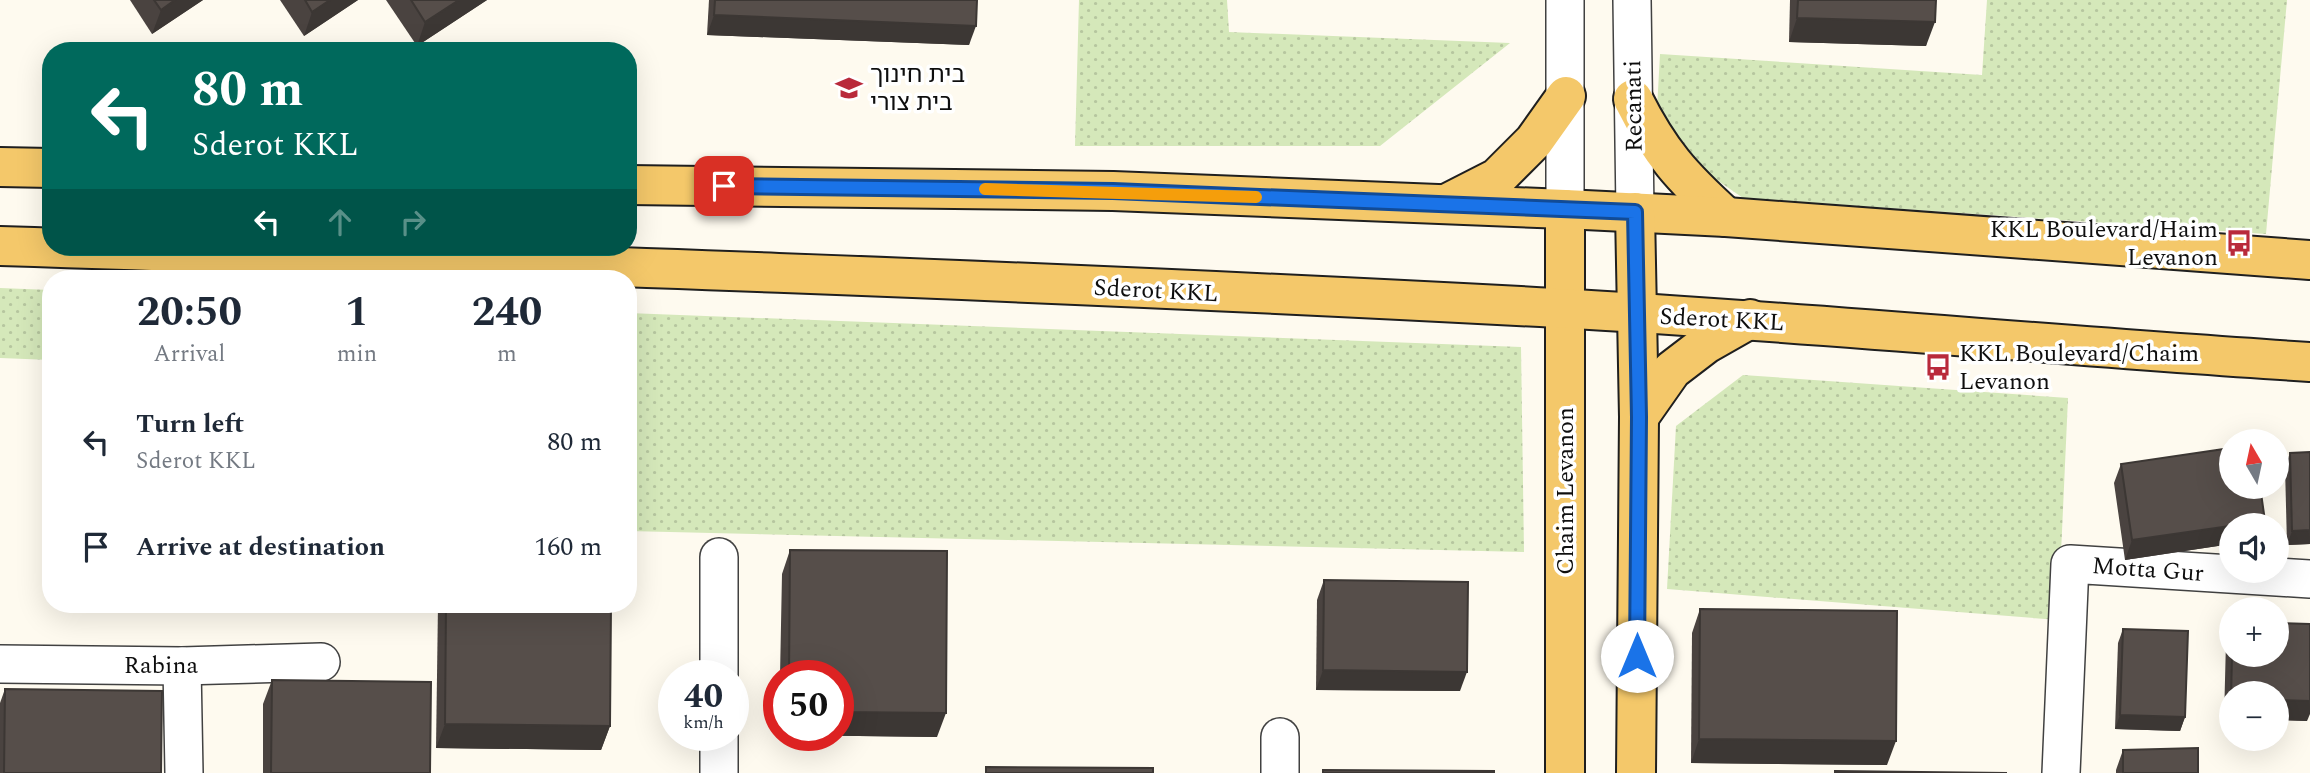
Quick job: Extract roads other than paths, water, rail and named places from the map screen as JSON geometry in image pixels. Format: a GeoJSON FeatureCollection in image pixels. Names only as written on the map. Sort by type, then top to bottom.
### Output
{"type":"FeatureCollection","features":[{"type":"Feature","properties":{"kind":"main road"},"geometry":{"type":"LineString","coordinates":[[1446,204],[1497,178],[1534,141],[1566,96]]}},
{"type":"Feature","properties":{"kind":"main road"},"geometry":{"type":"LineString","coordinates":[[1633,99],[1656,143],[1689,183],[1726,217]]}},
{"type":"Feature","properties":{"kind":"main road"},"geometry":{"type":"LineString","coordinates":[[0,167],[42,169]]}},
{"type":"Feature","properties":{"kind":"main road"},"geometry":{"type":"LineString","coordinates":[[637,185],[1113,191],[1635,212],[2310,260]]}},
{"type":"Feature","properties":{"kind":"main road","name":"Chaim Levanon"},"geometry":{"type":"LineString","coordinates":[[1564,209],[1565,773]]}},
{"type":"Feature","properties":{"kind":"main road"},"geometry":{"type":"LineString","coordinates":[[1635,212],[1639,417],[1636,773]]}},
{"type":"Feature","properties":{"kind":"main road","name":"Sderot KKL"},"geometry":{"type":"LineString","coordinates":[[0,246],[42,247]]}},
{"type":"Feature","properties":{"kind":"main road","name":"Sderot KKL"},"geometry":{"type":"LineString","coordinates":[[293,256],[732,271],[1478,304],[1750,319],[2310,362]]}},
{"type":"Feature","properties":{"kind":"main road"},"geometry":{"type":"LineString","coordinates":[[1478,304],[1520,323],[1546,345],[1564,385]]}},
{"type":"Feature","properties":{"kind":"main road"},"geometry":{"type":"LineString","coordinates":[[1639,417],[1672,370],[1706,344],[1750,319]]}},
{"type":"Feature","properties":{"kind":"street"},"geometry":{"type":"LineString","coordinates":[[1564,209],[1565,0]]}},
{"type":"Feature","properties":{"kind":"street","name":"Recanati"},"geometry":{"type":"LineString","coordinates":[[1632,0],[1635,212]]}},
{"type":"Feature","properties":{"kind":"street"},"geometry":{"type":"LineString","coordinates":[[719,557],[719,660]]}},
{"type":"Feature","properties":{"kind":"street","name":"Motta Gur"},"geometry":{"type":"LineString","coordinates":[[2061,773],[2070,564],[2310,579]]}},
{"type":"Feature","properties":{"kind":"street","name":"Rabina"},"geometry":{"type":"LineString","coordinates":[[0,664],[182,666],[321,662]]}},
{"type":"Feature","properties":{"kind":"street"},"geometry":{"type":"LineString","coordinates":[[182,666],[184,773]]}},
{"type":"Feature","properties":{"kind":"street"},"geometry":{"type":"LineString","coordinates":[[1280,737],[1280,773]]}},
{"type":"Feature","properties":{"kind":"street"},"geometry":{"type":"LineString","coordinates":[[719,751],[719,773]]}},
{"type":"Feature","properties":{"kind":"place","name":"בית חינוך בית צורי"},"geometry":{"type":"Point","coordinates":[849,88]}},
{"type":"Feature","properties":{"kind":"place","name":"KKL Boulevard/Haim Levanon"},"geometry":{"type":"Point","coordinates":[2239,243]}},
{"type":"Feature","properties":{"kind":"place","name":"KKL Boulevard/Chaim Levanon"},"geometry":{"type":"Point","coordinates":[1938,367]}}]}
